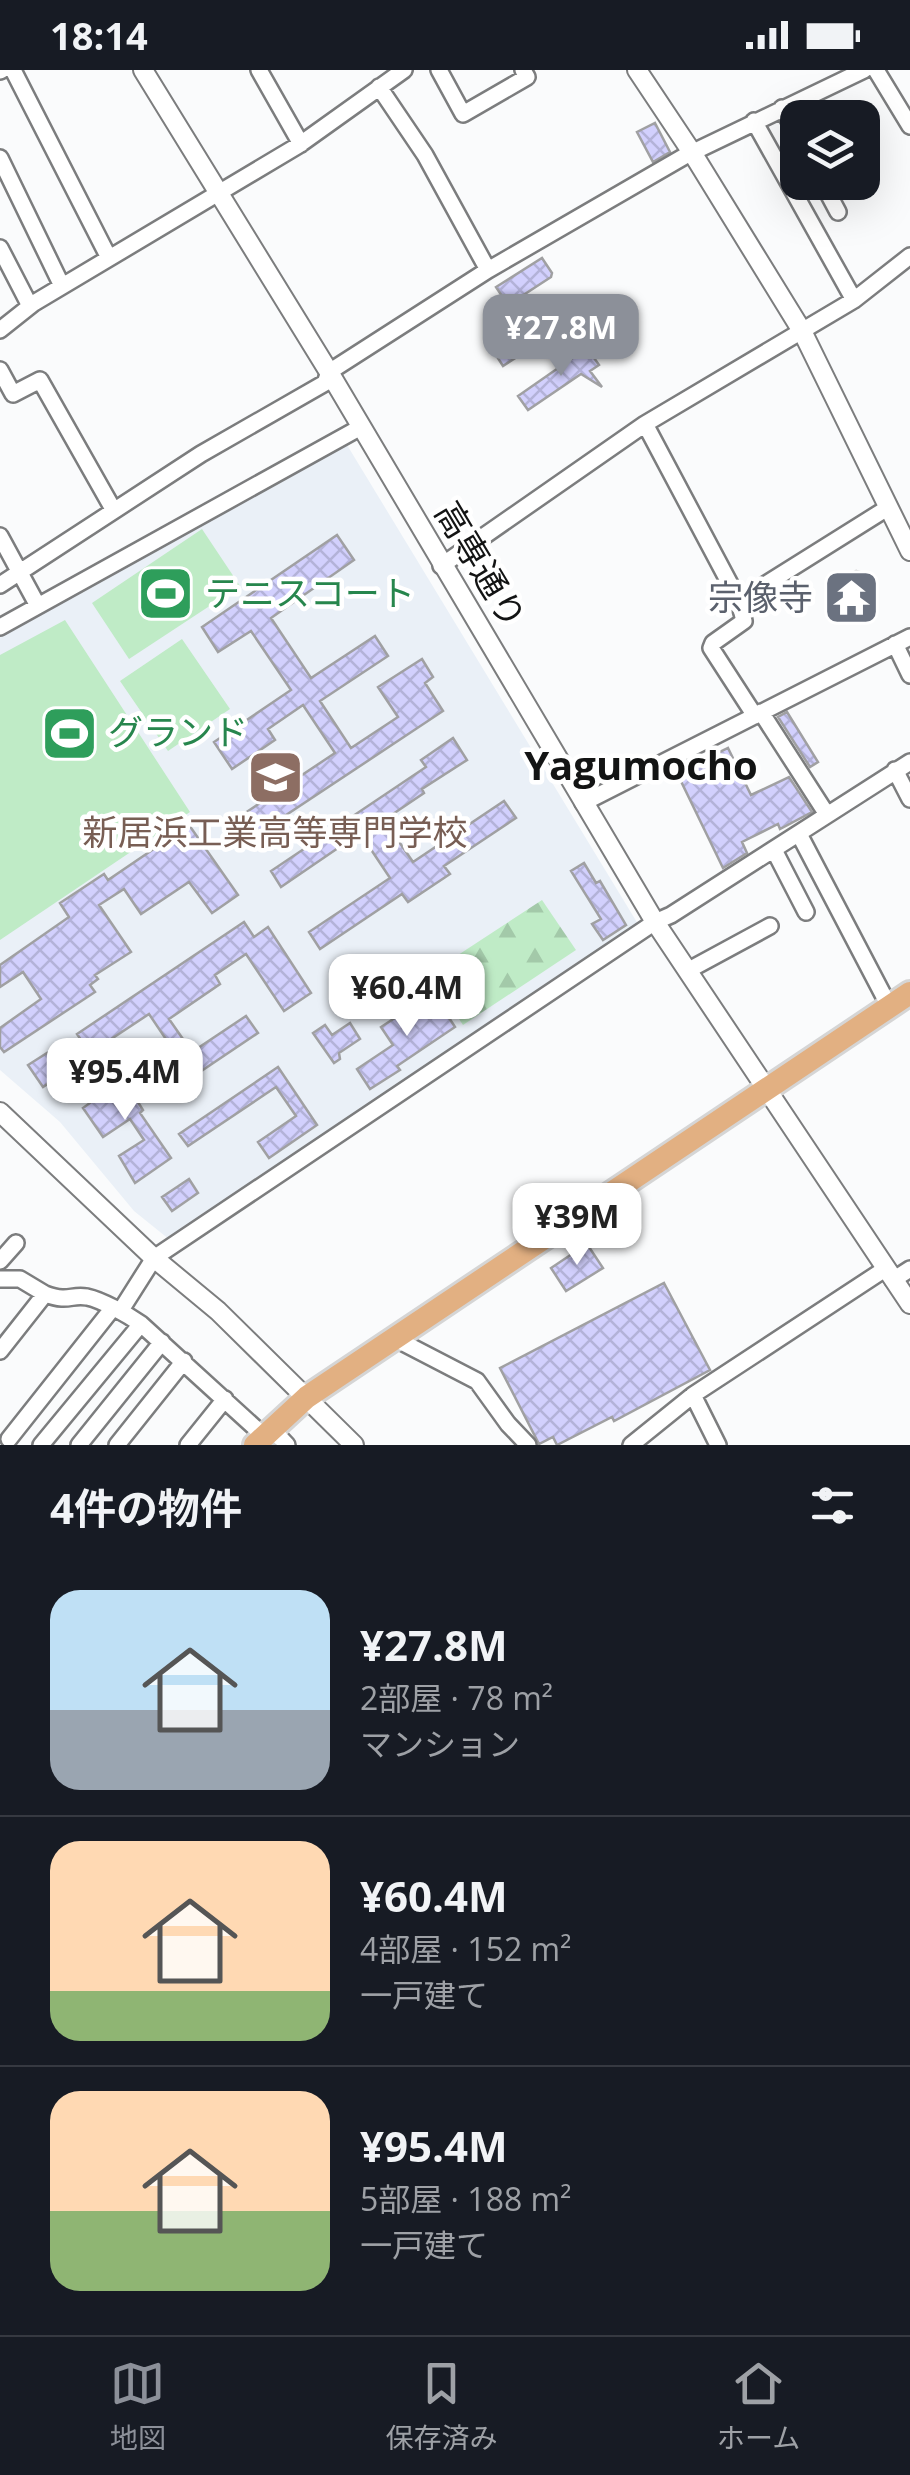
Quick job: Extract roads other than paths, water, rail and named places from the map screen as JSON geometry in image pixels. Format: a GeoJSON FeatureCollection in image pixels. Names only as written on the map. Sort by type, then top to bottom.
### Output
{"type":"FeatureCollection","features":[{"type":"Feature","properties":{"kind":"main road"},"geometry":{"type":"LineString","coordinates":[[269,1439],[308,1397],[910,993]]}},
{"type":"Feature","properties":{"kind":"street"},"geometry":{"type":"LineString","coordinates":[[13,70],[109,258]]}},
{"type":"Feature","properties":{"kind":"street","name":"高専通り"},"geometry":{"type":"LineString","coordinates":[[143,70],[328,372],[655,922],[910,1304]]}},
{"type":"Feature","properties":{"kind":"street"},"geometry":{"type":"LineString","coordinates":[[259,70],[301,144]]}},
{"type":"Feature","properties":{"kind":"street"},"geometry":{"type":"LineString","coordinates":[[0,330],[62,286],[301,144],[404,70]]}},
{"type":"Feature","properties":{"kind":"street"},"geometry":{"type":"LineString","coordinates":[[438,70],[463,114],[527,77],[523,70]]}},
{"type":"Feature","properties":{"kind":"street"},"geometry":{"type":"LineString","coordinates":[[637,70],[802,331],[910,551]]}},
{"type":"Feature","properties":{"kind":"street"},"geometry":{"type":"LineString","coordinates":[[799,100],[864,70]]}},
{"type":"Feature","properties":{"kind":"street"},"geometry":{"type":"LineString","coordinates":[[876,70],[910,126]]}},
{"type":"Feature","properties":{"kind":"street"},"geometry":{"type":"LineString","coordinates":[[379,88],[425,155],[488,270]]}},
{"type":"Feature","properties":{"kind":"street"},"geometry":{"type":"LineString","coordinates":[[0,585],[113,509],[325,382],[328,372],[488,270],[780,109]]}},
{"type":"Feature","properties":{"kind":"street"},"geometry":{"type":"LineString","coordinates":[[754,122],[854,300]]}},
{"type":"Feature","properties":{"kind":"street"},"geometry":{"type":"LineString","coordinates":[[0,158],[62,286]]}},
{"type":"Feature","properties":{"kind":"street"},"geometry":{"type":"LineString","coordinates":[[832,200],[838,212]]}},
{"type":"Feature","properties":{"kind":"street"},"geometry":{"type":"LineString","coordinates":[[0,248],[30,306]]}},
{"type":"Feature","properties":{"kind":"street"},"geometry":{"type":"LineString","coordinates":[[442,566],[645,424],[854,300],[910,256]]}},
{"type":"Feature","properties":{"kind":"street"},"geometry":{"type":"LineString","coordinates":[[0,370],[13,394],[40,380],[113,509]]}},
{"type":"Feature","properties":{"kind":"street"},"geometry":{"type":"LineString","coordinates":[[645,424],[739,601],[744,621],[712,643],[711,648],[826,813]]}},
{"type":"Feature","properties":{"kind":"street"},"geometry":{"type":"LineString","coordinates":[[0,627],[361,427]]}},
{"type":"Feature","properties":{"kind":"street"},"geometry":{"type":"LineString","coordinates":[[739,601],[889,507]]}},
{"type":"Feature","properties":{"kind":"street"},"geometry":{"type":"LineString","coordinates":[[0,536],[38,606]]}},
{"type":"Feature","properties":{"kind":"street"},"geometry":{"type":"LineString","coordinates":[[584,802],[902,641],[910,675]]}},
{"type":"Feature","properties":{"kind":"street"},"geometry":{"type":"LineString","coordinates":[[8,1438],[116,1310],[154,1258],[655,922],[910,762]]}},
{"type":"Feature","properties":{"kind":"street"},"geometry":{"type":"LineString","coordinates":[[895,770],[910,798]]}},
{"type":"Feature","properties":{"kind":"street"},"geometry":{"type":"LineString","coordinates":[[799,834],[890,1006]]}},
{"type":"Feature","properties":{"kind":"street"},"geometry":{"type":"LineString","coordinates":[[774,850],[806,912]]}},
{"type":"Feature","properties":{"kind":"street"},"geometry":{"type":"LineString","coordinates":[[687,971],[770,926]]}},
{"type":"Feature","properties":{"kind":"street"},"geometry":{"type":"LineString","coordinates":[[0,1112],[154,1258],[218,1311],[354,1445]]}},
{"type":"Feature","properties":{"kind":"street"},"geometry":{"type":"LineString","coordinates":[[0,1262],[16,1243]]}},
{"type":"Feature","properties":{"kind":"street"},"geometry":{"type":"LineString","coordinates":[[631,1445],[693,1395],[889,1275],[910,1269]]}},
{"type":"Feature","properties":{"kind":"street"},"geometry":{"type":"LineString","coordinates":[[0,1280],[20,1279],[65,1302],[85,1296],[141,1324],[269,1439]]}},
{"type":"Feature","properties":{"kind":"street"},"geometry":{"type":"LineString","coordinates":[[0,1351],[45,1294]]}},
{"type":"Feature","properties":{"kind":"street"},"geometry":{"type":"LineString","coordinates":[[41,1445],[141,1324]]}},
{"type":"Feature","properties":{"kind":"street"},"geometry":{"type":"LineString","coordinates":[[394,1338],[477,1381],[528,1445]]}},
{"type":"Feature","properties":{"kind":"street"},"geometry":{"type":"LineString","coordinates":[[79,1445],[162,1342]]}},
{"type":"Feature","properties":{"kind":"street"},"geometry":{"type":"LineString","coordinates":[[117,1445],[184,1361]]}},
{"type":"Feature","properties":{"kind":"street"},"geometry":{"type":"LineString","coordinates":[[693,1395],[718,1445]]}},
{"type":"Feature","properties":{"kind":"street"},"geometry":{"type":"LineString","coordinates":[[188,1445],[225,1399]]}},
{"type":"Feature","properties":{"kind":"place","name":"テニスコート"},"geometry":{"type":"Point","coordinates":[166,594]}},
{"type":"Feature","properties":{"kind":"place","name":"宗像寺"},"geometry":{"type":"Point","coordinates":[852,598]}},
{"type":"Feature","properties":{"kind":"place","name":"グランド"},"geometry":{"type":"Point","coordinates":[69,733]}},
{"type":"Feature","properties":{"kind":"place","name":"新居浜工業高等専門学校"},"geometry":{"type":"Point","coordinates":[275,777]}},
{"type":"Feature","properties":{"kind":"district","name":"Yagumocho"},"geometry":{"type":"Point","coordinates":[641,766]}}]}
